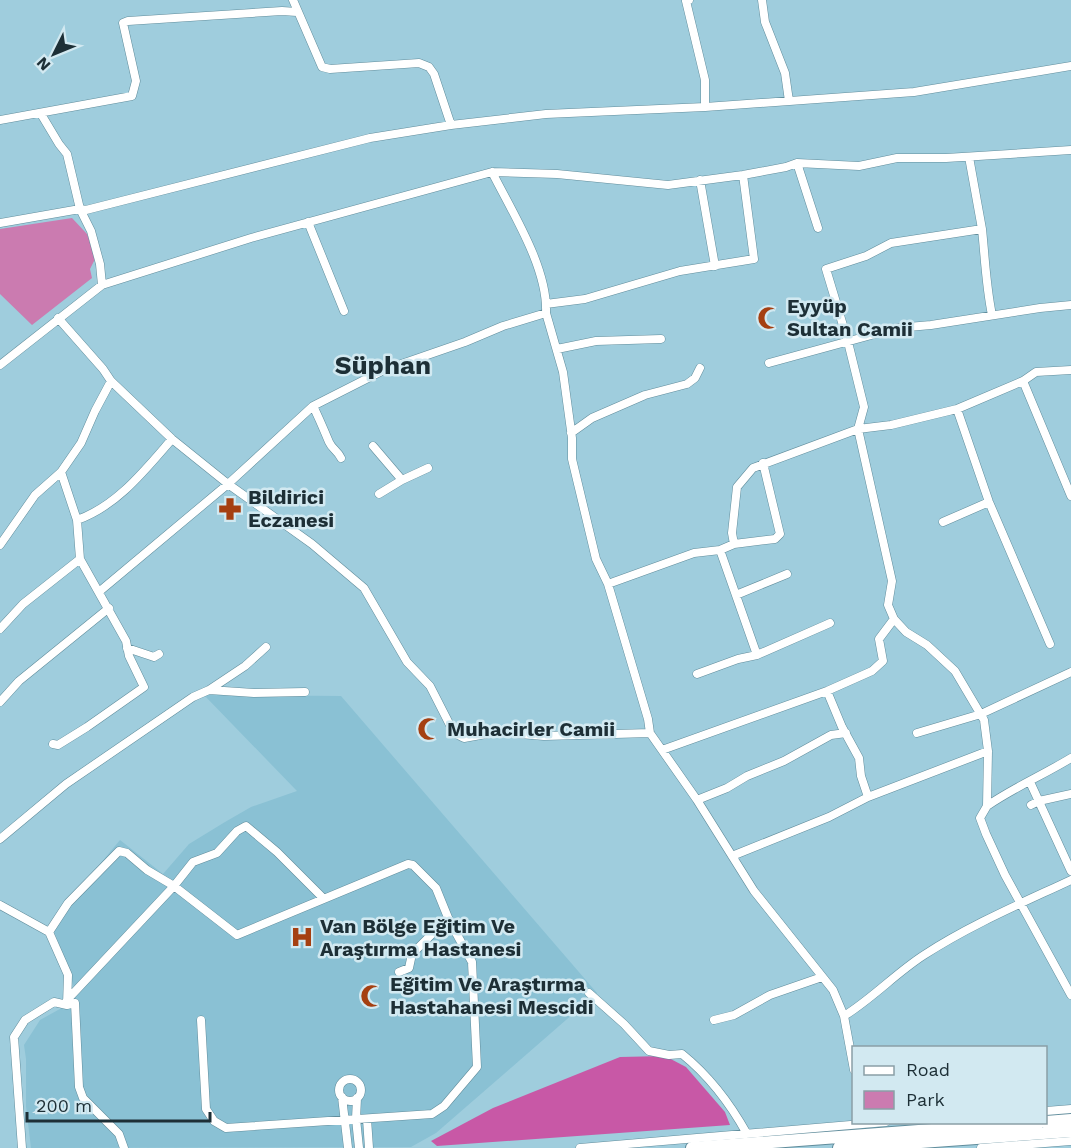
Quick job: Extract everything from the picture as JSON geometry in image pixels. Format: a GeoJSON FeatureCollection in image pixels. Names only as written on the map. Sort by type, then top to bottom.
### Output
{"type":"FeatureCollection","features":[{"type":"Feature","properties":{"kind":"highway"},"geometry":{"type":"LineString","coordinates":[[1047,1122],[1071,1120]]}},
{"type":"Feature","properties":{"kind":"highway"},"geometry":{"type":"LineString","coordinates":[[692,1148],[1012,1124]]}},
{"type":"Feature","properties":{"kind":"highway"},"geometry":{"type":"LineString","coordinates":[[839,1148],[1071,1131]]}},
{"type":"Feature","properties":{"kind":"street"},"geometry":{"type":"LineString","coordinates":[[293,0],[322,67],[330,69],[419,63],[429,67],[434,74],[451,125]]}},
{"type":"Feature","properties":{"kind":"street"},"geometry":{"type":"LineString","coordinates":[[689,0],[686,2],[705,80],[705,107]]}},
{"type":"Feature","properties":{"kind":"street"},"geometry":{"type":"LineString","coordinates":[[762,0],[765,22],[785,73],[789,101]]}},
{"type":"Feature","properties":{"kind":"street"},"geometry":{"type":"LineString","coordinates":[[0,120],[132,96],[136,81],[123,23],[128,21],[297,12]]}},
{"type":"Feature","properties":{"kind":"street"},"geometry":{"type":"LineString","coordinates":[[0,223],[80,209],[86,210],[370,138],[451,125],[546,114],[705,107],[914,92],[1071,66]]}},
{"type":"Feature","properties":{"kind":"street"},"geometry":{"type":"LineString","coordinates":[[41,114],[54,137],[68,154],[80,209],[91,231],[100,264],[102,285]]}},
{"type":"Feature","properties":{"kind":"street"},"geometry":{"type":"LineString","coordinates":[[0,365],[102,285],[220,247],[492,172],[556,174],[668,184],[743,175],[797,163],[859,166],[897,158],[969,157],[1071,150]]}},
{"type":"Feature","properties":{"kind":"street"},"geometry":{"type":"LineString","coordinates":[[969,157],[982,229],[987,267],[986,282],[992,315]]}},
{"type":"Feature","properties":{"kind":"street"},"geometry":{"type":"LineString","coordinates":[[797,163],[818,228]]}},
{"type":"Feature","properties":{"kind":"street"},"geometry":{"type":"LineString","coordinates":[[492,172],[528,244],[540,274],[546,309],[563,372],[572,459],[596,559],[608,584],[648,719],[650,733],[697,800],[771,914],[833,990],[844,1016],[852,1059]]}},
{"type":"Feature","properties":{"kind":"street"},"geometry":{"type":"LineString","coordinates":[[100,591],[228,484],[313,406],[384,370],[465,342],[546,309],[680,271],[754,259],[743,175]]}},
{"type":"Feature","properties":{"kind":"street"},"geometry":{"type":"LineString","coordinates":[[700,180],[715,266]]}},
{"type":"Feature","properties":{"kind":"street"},"geometry":{"type":"LineString","coordinates":[[308,222],[344,311]]}},
{"type":"Feature","properties":{"kind":"street"},"geometry":{"type":"LineString","coordinates":[[982,229],[891,243],[866,256],[826,269],[848,342],[864,407],[858,429],[892,581],[888,605],[894,619],[906,632],[927,645],[955,671],[984,720],[988,751],[987,807]]}},
{"type":"Feature","properties":{"kind":"street"},"geometry":{"type":"LineString","coordinates":[[769,363],[897,328],[1071,305]]}},
{"type":"Feature","properties":{"kind":"street"},"geometry":{"type":"LineString","coordinates":[[58,318],[111,381],[172,440],[228,484],[312,544],[363,588],[407,662],[430,686],[454,733],[464,738],[497,732],[544,736],[650,733]]}},
{"type":"Feature","properties":{"kind":"street"},"geometry":{"type":"LineString","coordinates":[[557,349],[596,341],[661,339]]}},
{"type":"Feature","properties":{"kind":"street"},"geometry":{"type":"LineString","coordinates":[[571,433],[592,418],[645,395],[687,384],[695,378],[700,368]]}},
{"type":"Feature","properties":{"kind":"street"},"geometry":{"type":"LineString","coordinates":[[734,544],[732,533],[737,487],[753,468],[858,429],[891,425],[957,408],[1023,381],[1036,372],[1071,370]]}},
{"type":"Feature","properties":{"kind":"street"},"geometry":{"type":"LineString","coordinates":[[0,545],[35,495],[61,472],[81,444],[111,381]]}},
{"type":"Feature","properties":{"kind":"street"},"geometry":{"type":"LineString","coordinates":[[1023,381],[1071,496]]}},
{"type":"Feature","properties":{"kind":"street"},"geometry":{"type":"LineString","coordinates":[[313,406],[328,435],[329,442],[341,458]]}},
{"type":"Feature","properties":{"kind":"street"},"geometry":{"type":"LineString","coordinates":[[957,408],[989,502],[1050,644]]}},
{"type":"Feature","properties":{"kind":"street"},"geometry":{"type":"LineString","coordinates":[[77,520],[102,508],[138,478],[172,440]]}},
{"type":"Feature","properties":{"kind":"street"},"geometry":{"type":"LineString","coordinates":[[373,446],[402,480]]}},
{"type":"Feature","properties":{"kind":"street"},"geometry":{"type":"LineString","coordinates":[[608,584],[694,553],[720,550],[734,544],[775,539],[780,534],[763,463]]}},
{"type":"Feature","properties":{"kind":"street"},"geometry":{"type":"LineString","coordinates":[[379,494],[428,468]]}},
{"type":"Feature","properties":{"kind":"street"},"geometry":{"type":"LineString","coordinates":[[53,744],[58,745],[87,727],[144,687],[126,641],[100,591],[80,560],[77,520],[61,472]]}},
{"type":"Feature","properties":{"kind":"street"},"geometry":{"type":"LineString","coordinates":[[943,522],[989,502]]}},
{"type":"Feature","properties":{"kind":"street"},"geometry":{"type":"LineString","coordinates":[[720,550],[757,655]]}},
{"type":"Feature","properties":{"kind":"street"},"geometry":{"type":"LineString","coordinates":[[0,629],[23,604],[80,560]]}},
{"type":"Feature","properties":{"kind":"street"},"geometry":{"type":"LineString","coordinates":[[736,595],[788,574]]}},
{"type":"Feature","properties":{"kind":"street"},"geometry":{"type":"LineString","coordinates":[[0,702],[19,681],[109,608]]}},
{"type":"Feature","properties":{"kind":"street"},"geometry":{"type":"LineString","coordinates":[[662,750],[827,691],[872,670],[883,661],[879,639],[894,619]]}},
{"type":"Feature","properties":{"kind":"street"},"geometry":{"type":"LineString","coordinates":[[697,674],[738,659],[757,655],[830,623]]}},
{"type":"Feature","properties":{"kind":"street"},"geometry":{"type":"LineString","coordinates":[[128,648],[154,657],[159,654]]}},
{"type":"Feature","properties":{"kind":"street"},"geometry":{"type":"LineString","coordinates":[[0,839],[66,784],[193,697],[209,690],[245,666],[266,648]]}},
{"type":"Feature","properties":{"kind":"street"},"geometry":{"type":"LineString","coordinates":[[917,733],[981,714],[1071,672]]}},
{"type":"Feature","properties":{"kind":"street"},"geometry":{"type":"LineString","coordinates":[[209,690],[254,693],[305,692]]}},
{"type":"Feature","properties":{"kind":"street"},"geometry":{"type":"LineString","coordinates":[[827,691],[859,758],[861,776],[868,797]]}},
{"type":"Feature","properties":{"kind":"street"},"geometry":{"type":"LineString","coordinates":[[697,800],[784,761],[831,735],[846,733]]}},
{"type":"Feature","properties":{"kind":"street"},"geometry":{"type":"LineString","coordinates":[[732,856],[829,817],[868,797],[988,751]]}},
{"type":"Feature","properties":{"kind":"street"},"geometry":{"type":"LineString","coordinates":[[1071,758],[1006,793],[987,807],[981,818],[1005,875],[1071,994]]}},
{"type":"Feature","properties":{"kind":"street"},"geometry":{"type":"LineString","coordinates":[[1030,782],[1071,871]]}},
{"type":"Feature","properties":{"kind":"street"},"geometry":{"type":"LineString","coordinates":[[1031,805],[1071,794]]}},
{"type":"Feature","properties":{"kind":"street"},"geometry":{"type":"LineString","coordinates":[[67,1003],[174,886],[193,862],[217,853],[237,831],[246,826],[277,852],[323,898]]}},
{"type":"Feature","properties":{"kind":"street"},"geometry":{"type":"LineString","coordinates":[[49,932],[68,903],[119,850],[127,853],[147,870],[174,886],[237,935],[408,864],[413,865],[436,888],[449,920],[472,962],[477,1067],[436,1112],[425,1115],[226,1128],[217,1124],[206,1109],[201,1020]]}},
{"type":"Feature","properties":{"kind":"street"},"geometry":{"type":"LineString","coordinates":[[844,1016],[866,1002],[923,956],[953,938],[1071,880]]}},
{"type":"Feature","properties":{"kind":"street"},"geometry":{"type":"LineString","coordinates":[[0,905],[33,921],[49,932],[68,975],[67,1003]]}},
{"type":"Feature","properties":{"kind":"street"},"geometry":{"type":"LineString","coordinates":[[399,972],[409,968],[412,954],[449,920]]}},
{"type":"Feature","properties":{"kind":"street"},"geometry":{"type":"LineString","coordinates":[[714,1020],[734,1015],[770,995],[822,977]]}},
{"type":"Feature","properties":{"kind":"street"},"geometry":{"type":"LineString","coordinates":[[589,993],[624,1024],[649,1051],[669,1055],[682,1054],[697,1066],[738,1117],[747,1134]]}},
{"type":"Feature","properties":{"kind":"street"},"geometry":{"type":"LineString","coordinates":[[22,1148],[14,1037],[25,1020],[54,1002],[75,1004],[79,1087],[83,1098],[119,1134],[124,1148]]}},
{"type":"Feature","properties":{"kind":"street"},"geometry":{"type":"LineString","coordinates":[[342,1097],[351,1101],[357,1098],[361,1092],[360,1085],[351,1078],[343,1080],[339,1086],[346,1120],[348,1148]]}},
{"type":"Feature","properties":{"kind":"street"},"geometry":{"type":"LineString","coordinates":[[357,1098],[356,1119],[359,1148]]}},
{"type":"Feature","properties":{"kind":"street"},"geometry":{"type":"LineString","coordinates":[[1047,1111],[1071,1109]]}},
{"type":"Feature","properties":{"kind":"street"},"geometry":{"type":"LineString","coordinates":[[367,1119],[369,1148]]}},
{"type":"Feature","properties":{"kind":"street"},"geometry":{"type":"LineString","coordinates":[[580,1148],[858,1124]]}},
{"type":"Feature","properties":{"kind":"street"},"geometry":{"type":"LineString","coordinates":[[981,1148],[1071,1142]]}},
{"type":"Feature","properties":{"kind":"shaded area","name":"Van Bölge Eğitim Ve Araştırma Hastanesi"},"geometry":{"type":"Polygon","coordinates":[[[204,695],[341,696],[597,993],[436,1133],[411,1147],[31,1148],[26,1106],[24,1045],[40,1020],[67,1005],[74,988],[52,926],[69,901],[120,840],[163,874],[189,844],[251,807],[297,791],[204,695]]]}},
{"type":"Feature","properties":{"kind":"shaded area"},"geometry":{"type":"Polygon","coordinates":[[[665,1056],[686,1067],[725,1112],[730,1125],[437,1146],[431,1141],[493,1108],[620,1057],[665,1056]]]}},
{"type":"Feature","properties":{"kind":"green space"},"geometry":{"type":"Polygon","coordinates":[[[72,218],[87,234],[96,257],[90,269],[92,278],[32,325],[0,294],[0,229],[72,218]]]}},
{"type":"Feature","properties":{"kind":"place","name":"Eyyüp Sultan Camii"},"geometry":{"type":"Point","coordinates":[769,318]}},
{"type":"Feature","properties":{"kind":"place","name":"Bildirici Eczanesi"},"geometry":{"type":"Point","coordinates":[230,509]}},
{"type":"Feature","properties":{"kind":"place","name":"Muhacirler Camii"},"geometry":{"type":"Point","coordinates":[429,729]}},
{"type":"Feature","properties":{"kind":"place","name":"Van Bölge Eğitim Ve Araştırma Hastanesi"},"geometry":{"type":"Point","coordinates":[302,937]}},
{"type":"Feature","properties":{"kind":"place","name":"Eğitim Ve Araştırma Hastahanesi Mescidi"},"geometry":{"type":"Point","coordinates":[372,996]}},
{"type":"Feature","properties":{"kind":"district","name":"Süphan"},"geometry":{"type":"Point","coordinates":[383,365]}}]}
